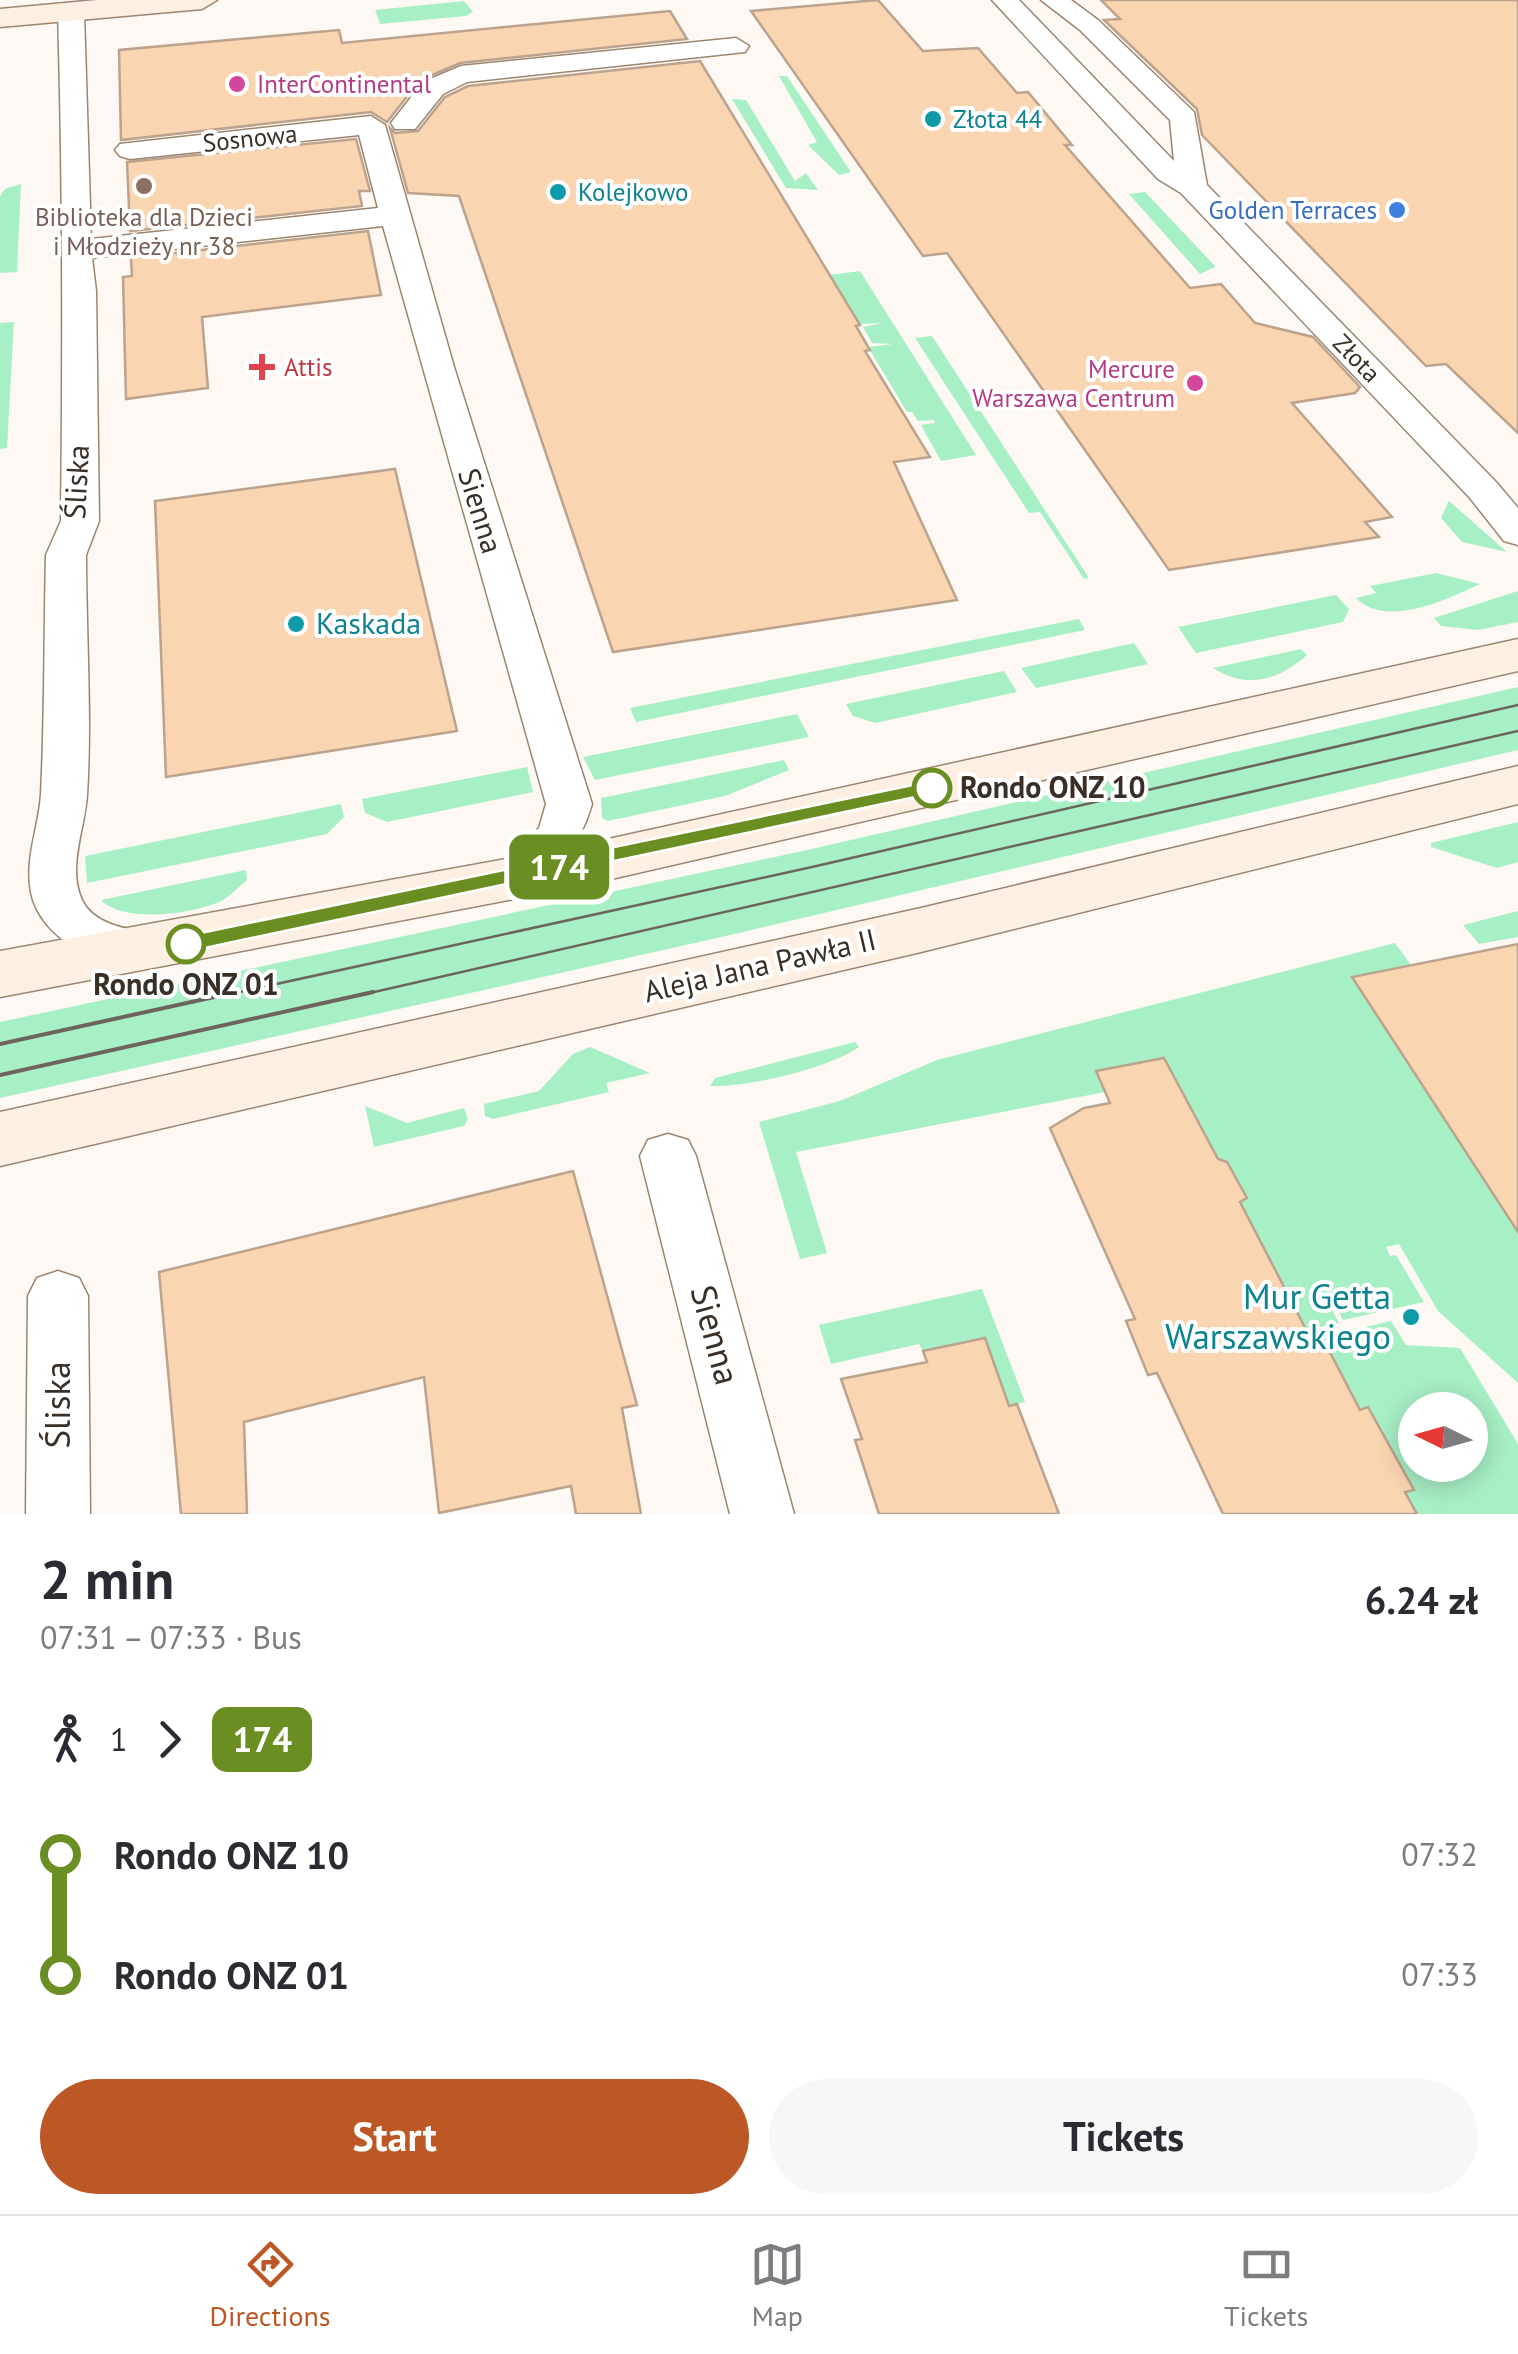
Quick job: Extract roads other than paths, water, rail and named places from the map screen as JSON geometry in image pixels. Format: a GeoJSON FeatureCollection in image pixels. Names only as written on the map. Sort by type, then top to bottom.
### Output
{"type":"FeatureCollection","features":[{"type":"Feature","properties":{"kind":"main road"},"geometry":{"type":"LineString","coordinates":[[0,18],[51,9],[202,0]]}},
{"type":"Feature","properties":{"kind":"main road"},"geometry":{"type":"LineString","coordinates":[[0,974],[150,951],[514,876],[1514,655]]}},
{"type":"Feature","properties":{"kind":"main road","name":"Aleja Jana Pawła II"},"geometry":{"type":"LineString","coordinates":[[0,1139],[921,930],[1518,785]]}},
{"type":"Feature","properties":{"kind":"street","name":"Złota"},"geometry":{"type":"LineString","coordinates":[[1005,0],[1169,173],[1192,187],[1451,456],[1518,533]]}},
{"type":"Feature","properties":{"kind":"street"},"geometry":{"type":"LineString","coordinates":[[1054,0],[1088,26],[1184,118],[1192,187]]}},
{"type":"Feature","properties":{"kind":"street","name":"Śliska"},"geometry":{"type":"LineString","coordinates":[[51,9],[77,148],[75,250],[80,291],[80,521],[66,555],[64,799],[55,834],[57,888],[61,908],[74,925],[105,940],[150,951]]}},
{"type":"Feature","properties":{"kind":"street"},"geometry":{"type":"LineString","coordinates":[[405,122],[433,88],[462,74],[736,46]]}},
{"type":"Feature","properties":{"kind":"street","name":"Sosnowa"},"geometry":{"type":"LineString","coordinates":[[130,150],[370,125]]}},
{"type":"Feature","properties":{"kind":"street","name":"Sienna"},"geometry":{"type":"LineString","coordinates":[[370,125],[569,804],[560,835],[514,876]]}},
{"type":"Feature","properties":{"kind":"street"},"geometry":{"type":"LineString","coordinates":[[75,250],[395,214]]}},
{"type":"Feature","properties":{"kind":"street","name":"Sienna"},"geometry":{"type":"LineString","coordinates":[[668,1156],[762,1514]]}},
{"type":"Feature","properties":{"kind":"street","name":"Śliska"},"geometry":{"type":"LineString","coordinates":[[58,1296],[58,1514]]}},
{"type":"Feature","properties":{"kind":"tram line"},"geometry":{"type":"LineString","coordinates":[[226,995],[812,867],[1518,705]]}},
{"type":"Feature","properties":{"kind":"tram line"},"geometry":{"type":"LineString","coordinates":[[361,995],[1518,731]]}},
{"type":"Feature","properties":{"kind":"tram line"},"geometry":{"type":"LineString","coordinates":[[0,1044],[237,992]]}},
{"type":"Feature","properties":{"kind":"tram line"},"geometry":{"type":"LineString","coordinates":[[0,1075],[373,992]]}},
{"type":"Feature","properties":{"kind":"place","name":"InterContinental"},"geometry":{"type":"Point","coordinates":[237,84]}},
{"type":"Feature","properties":{"kind":"place","name":"Złota 44"},"geometry":{"type":"Point","coordinates":[933,119]}},
{"type":"Feature","properties":{"kind":"place","name":"Biblioteka dla Dzieci i Młodzieży nr 38"},"geometry":{"type":"Point","coordinates":[144,186]}},
{"type":"Feature","properties":{"kind":"place","name":"Kolejkowo"},"geometry":{"type":"Point","coordinates":[558,192]}},
{"type":"Feature","properties":{"kind":"place","name":"Golden Terraces"},"geometry":{"type":"Point","coordinates":[1397,210]}},
{"type":"Feature","properties":{"kind":"place","name":"Attis"},"geometry":{"type":"Point","coordinates":[262,367]}},
{"type":"Feature","properties":{"kind":"place","name":"Mercure Warszawa Centrum"},"geometry":{"type":"Point","coordinates":[1195,383]}},
{"type":"Feature","properties":{"kind":"place","name":"Kaskada"},"geometry":{"type":"Point","coordinates":[296,624]}},
{"type":"Feature","properties":{"kind":"place","name":"Rondo ONZ 10"},"geometry":{"type":"Point","coordinates":[932,788]}},
{"type":"Feature","properties":{"kind":"place","name":"Rondo ONZ 01"},"geometry":{"type":"Point","coordinates":[186,944]}},
{"type":"Feature","properties":{"kind":"place","name":"Mur Getta Warszawskiego"},"geometry":{"type":"Point","coordinates":[1411,1317]}}]}
